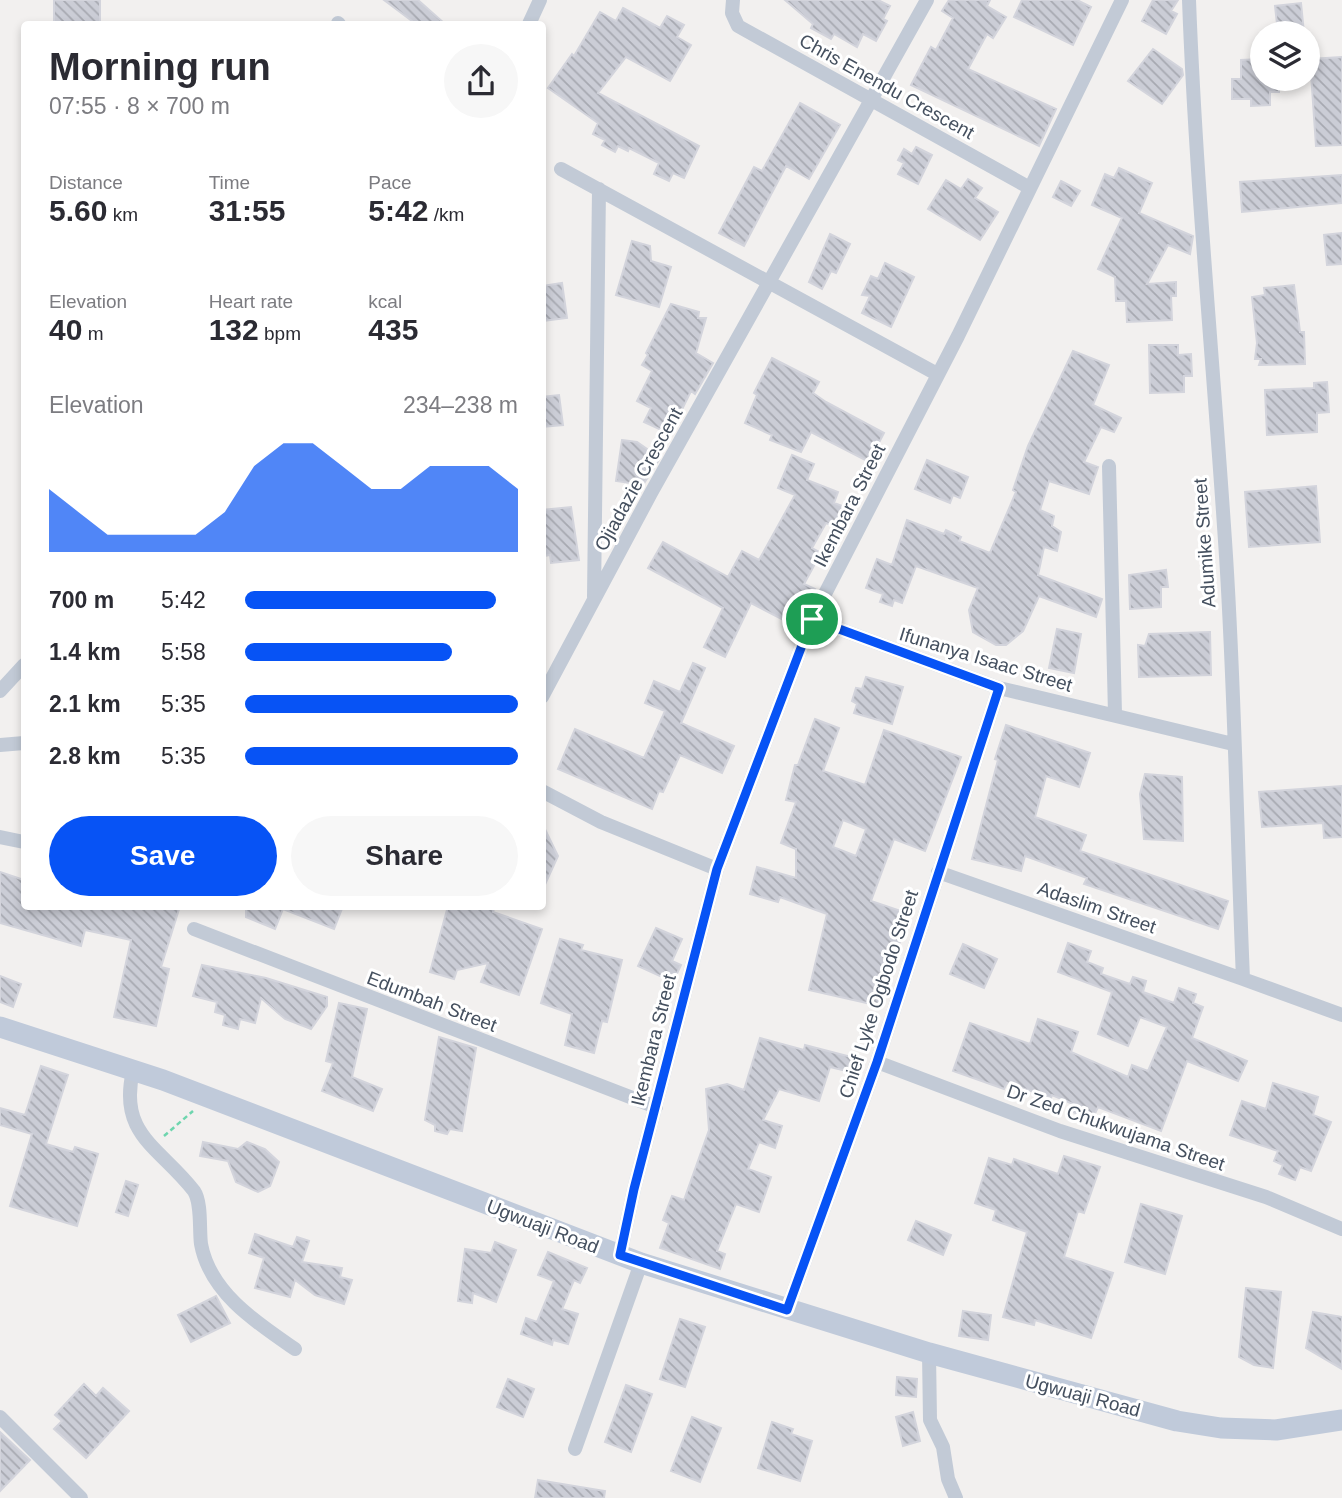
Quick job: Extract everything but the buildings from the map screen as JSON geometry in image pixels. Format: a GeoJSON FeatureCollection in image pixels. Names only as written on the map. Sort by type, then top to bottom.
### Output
{"type":"FeatureCollection","features":[{"type":"Feature","properties":{"kind":"main road","name":"Ugwuaji Road"},"geometry":{"type":"LineString","coordinates":[[0,1027],[133,1071],[641,1263],[929,1353],[1177,1420],[1221,1428],[1276,1430],[1342,1420]]}},
{"type":"Feature","properties":{"kind":"street"},"geometry":{"type":"LineString","coordinates":[[530,21],[540,0]]}},
{"type":"Feature","properties":{"kind":"street","name":"Ojiadazie Crescent"},"geometry":{"type":"LineString","coordinates":[[546,690],[927,0]]}},
{"type":"Feature","properties":{"kind":"street","name":"Ikembara Street"},"geometry":{"type":"LineString","coordinates":[[620,1255],[717,869],[812,619],[1122,0]]}},
{"type":"Feature","properties":{"kind":"street","name":"Adumike Street"},"geometry":{"type":"LineString","coordinates":[[1189,0],[1196,151],[1226,557],[1243,979]]}},
{"type":"Feature","properties":{"kind":"street","name":"Chris Enendu Crescent"},"geometry":{"type":"LineString","coordinates":[[733,6],[738,26],[1030,188]]}},
{"type":"Feature","properties":{"kind":"street"},"geometry":{"type":"LineString","coordinates":[[561,169],[937,374]]}},
{"type":"Feature","properties":{"kind":"street"},"geometry":{"type":"LineString","coordinates":[[594,600],[599,189]]}},
{"type":"Feature","properties":{"kind":"street"},"geometry":{"type":"LineString","coordinates":[[1110,466],[1115,715]]}},
{"type":"Feature","properties":{"kind":"street","name":"Ifunanya Isaac Street"},"geometry":{"type":"LineString","coordinates":[[812,619],[999,688],[1233,744]]}},
{"type":"Feature","properties":{"kind":"street"},"geometry":{"type":"LineString","coordinates":[[0,691],[21,667]]}},
{"type":"Feature","properties":{"kind":"street","name":"Chief Lyke Ogbodo Street"},"geometry":{"type":"LineString","coordinates":[[787,1310],[877,1062],[999,688]]}},
{"type":"Feature","properties":{"kind":"street"},"geometry":{"type":"LineString","coordinates":[[0,745],[21,743]]}},
{"type":"Feature","properties":{"kind":"street"},"geometry":{"type":"LineString","coordinates":[[546,793],[601,822],[717,869]]}},
{"type":"Feature","properties":{"kind":"street"},"geometry":{"type":"LineString","coordinates":[[0,837],[21,841]]}},
{"type":"Feature","properties":{"kind":"street","name":"Adaslim Street"},"geometry":{"type":"LineString","coordinates":[[938,872],[1243,979]]}},
{"type":"Feature","properties":{"kind":"street","name":"Edumbah Street"},"geometry":{"type":"LineString","coordinates":[[194,929],[656,1107]]}},
{"type":"Feature","properties":{"kind":"street"},"geometry":{"type":"LineString","coordinates":[[1243,979],[1342,1015]]}},
{"type":"Feature","properties":{"kind":"street","name":"Dr Zed Chukwujama Street"},"geometry":{"type":"LineString","coordinates":[[877,1062],[1060,1130],[1266,1197],[1342,1228]]}},
{"type":"Feature","properties":{"kind":"street"},"geometry":{"type":"LineString","coordinates":[[133,1071],[128,1091],[131,1118],[138,1131],[196,1193],[203,1251],[227,1294],[248,1318],[295,1349]]}},
{"type":"Feature","properties":{"kind":"street"},"geometry":{"type":"LineString","coordinates":[[575,1449],[641,1263]]}},
{"type":"Feature","properties":{"kind":"street"},"geometry":{"type":"LineString","coordinates":[[929,1353],[930,1420],[943,1447],[948,1479],[956,1498]]}},
{"type":"Feature","properties":{"kind":"street"},"geometry":{"type":"LineString","coordinates":[[0,1417],[81,1498]]}},
{"type":"Feature","properties":{"kind":"path"},"geometry":{"type":"LineString","coordinates":[[150,1143],[172,1132],[205,1098]]}},
{"type":"Feature","properties":{"kind":"route"},"geometry":{"type":"LineString","coordinates":[[812,619],[999,688],[877,1062],[787,1310],[620,1255],[634,1189],[717,869],[812,619]]}}]}
